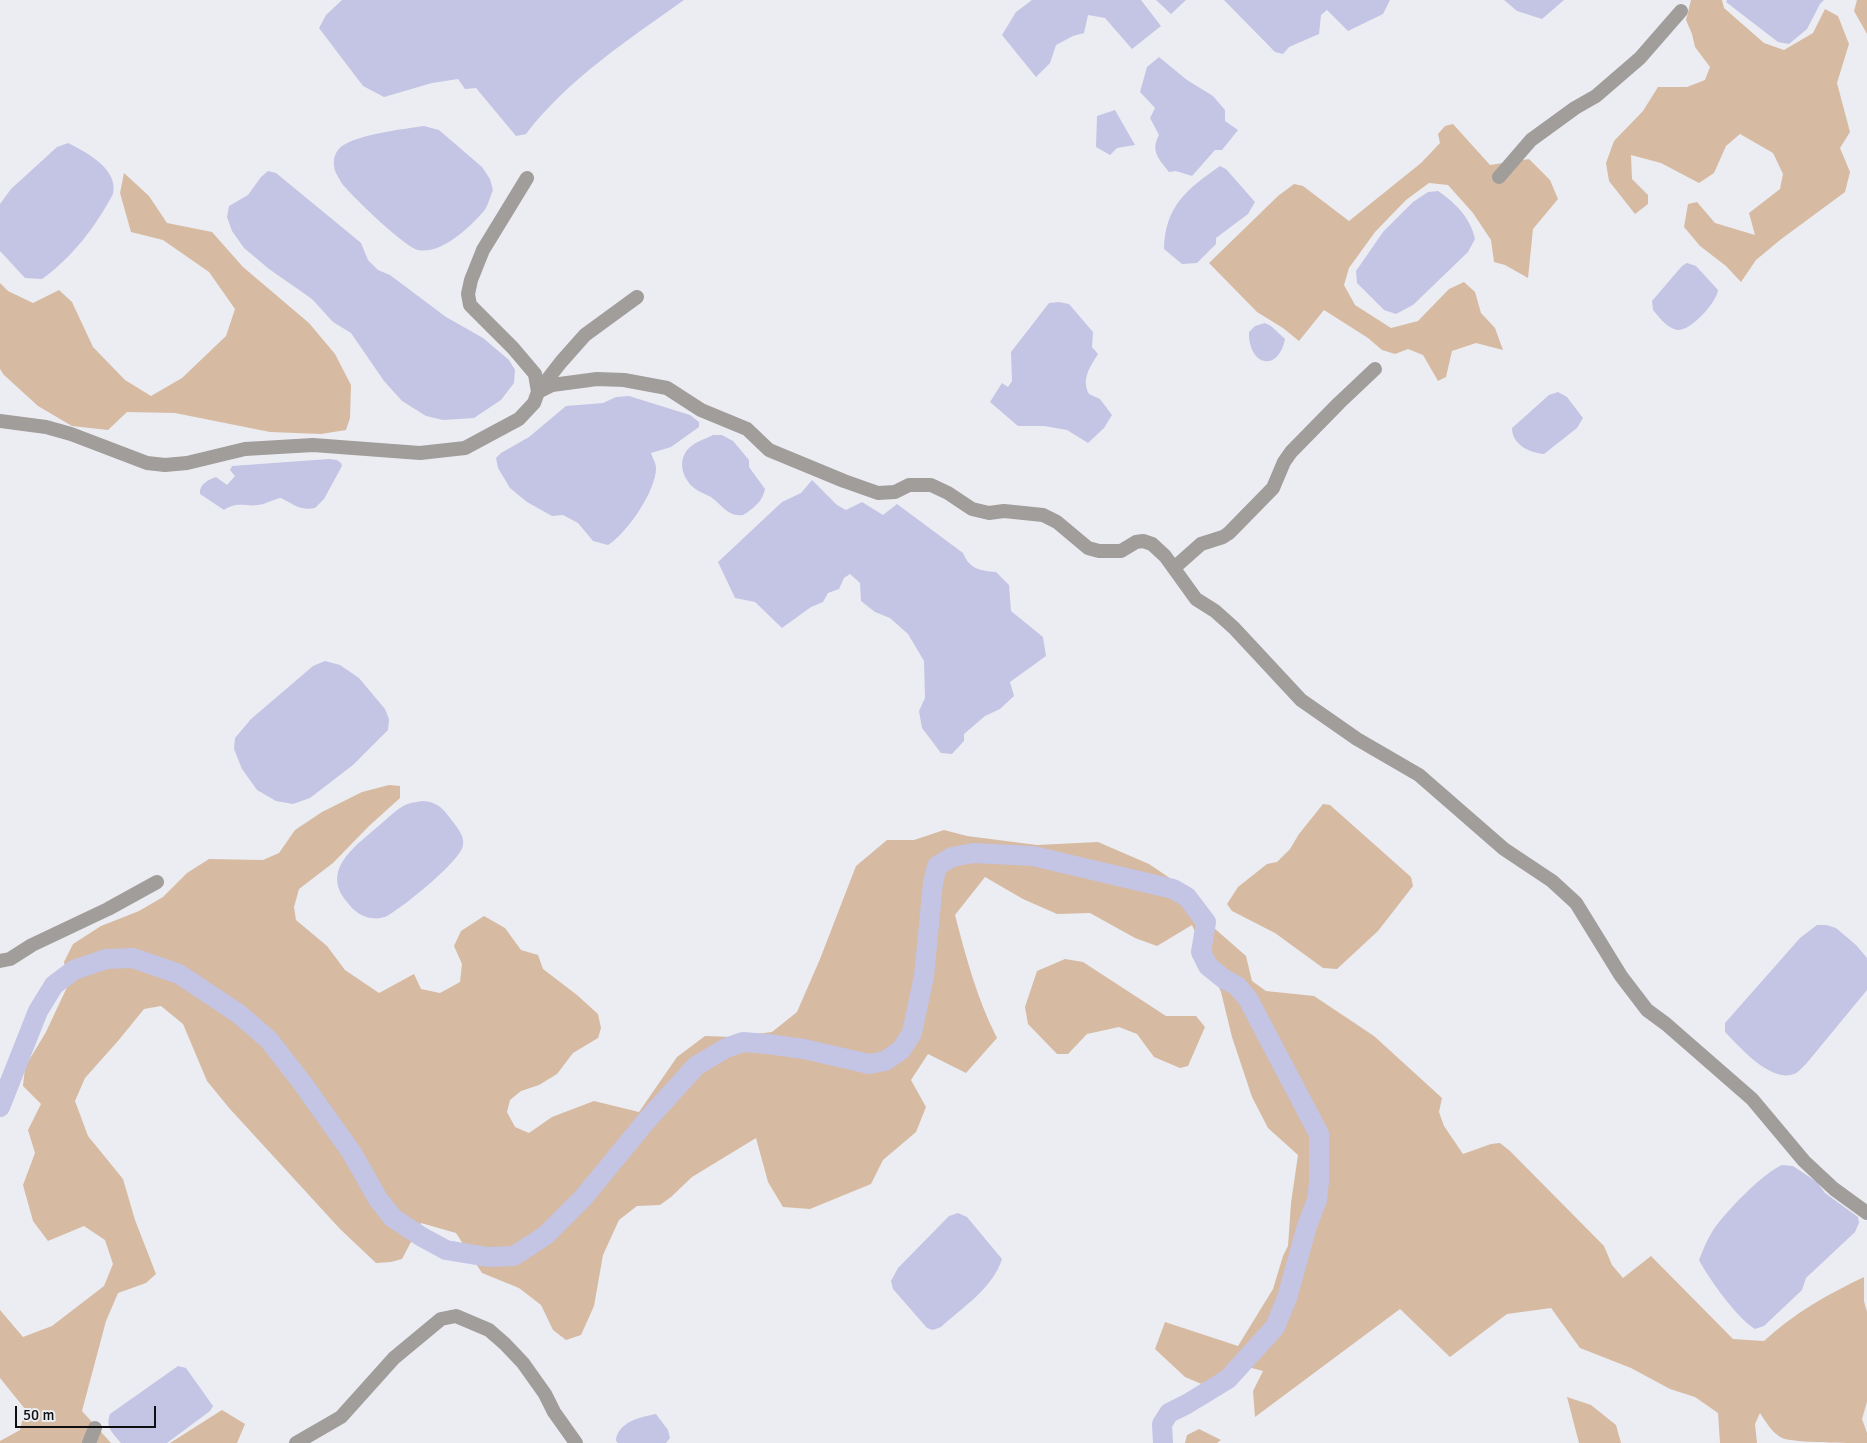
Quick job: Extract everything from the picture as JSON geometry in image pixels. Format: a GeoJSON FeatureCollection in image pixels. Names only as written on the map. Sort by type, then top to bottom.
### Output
{"type":"FeatureCollection","features":[{"type":"Feature","properties":{"kind":"street"},"geometry":{"type":"LineString","coordinates":[[1499,177],[1531,140],[1575,108],[1596,96],[1640,58],[1682,12]]}},
{"type":"Feature","properties":{"kind":"street"},"geometry":{"type":"LineString","coordinates":[[527,178],[483,250],[471,280],[468,294],[470,305],[513,348],[535,374],[538,392]]}},
{"type":"Feature","properties":{"kind":"street"},"geometry":{"type":"LineString","coordinates":[[0,421],[63,431],[147,463],[165,465],[187,463],[245,448],[303,446],[420,453],[465,448],[519,419],[534,403],[538,392],[560,362],[585,336],[637,297]]}},
{"type":"Feature","properties":{"kind":"street"},"geometry":{"type":"LineString","coordinates":[[1174,568],[1201,544],[1229,533],[1273,488],[1284,462],[1291,452],[1339,403],[1376,369]]}},
{"type":"Feature","properties":{"kind":"street"},"geometry":{"type":"LineString","coordinates":[[538,392],[552,385],[597,379],[624,380],[667,388],[702,410],[747,429],[769,450],[878,493],[895,492],[909,485],[931,485],[948,493],[972,509],[989,513],[1004,512],[1043,515],[1057,522],[1083,545],[1094,550],[1121,552],[1136,542],[1143,541],[1158,548],[1196,600],[1215,611],[1234,628],[1301,700],[1357,739],[1419,776],[1504,849],[1552,881],[1576,903],[1646,1010],[1666,1024],[1752,1100],[1804,1161],[1834,1189],[1867,1213]]}},
{"type":"Feature","properties":{"kind":"street"},"geometry":{"type":"LineString","coordinates":[[0,961],[10,959],[32,944],[108,909],[157,882]]}},
{"type":"Feature","properties":{"kind":"street"},"geometry":{"type":"LineString","coordinates":[[296,1443],[341,1417],[394,1358],[441,1319],[456,1316],[489,1330],[517,1357],[545,1394],[554,1412],[576,1443]]}},
{"type":"Feature","properties":{"kind":"street"},"geometry":{"type":"LineString","coordinates":[[90,1443],[95,1428]]}},
{"type":"Feature","properties":{"kind":"shaded area"},"geometry":{"type":"Polygon","coordinates":[[[1691,0],[1722,0],[1724,8],[1764,43],[1784,50],[1813,33],[1825,9],[1838,16],[1849,44],[1837,83],[1850,132],[1840,148],[1850,172],[1845,192],[1756,260],[1741,282],[1726,266],[1700,246],[1684,227],[1688,204],[1697,202],[1715,223],[1755,235],[1749,213],[1780,189],[1783,174],[1773,153],[1740,134],[1726,146],[1714,173],[1699,183],[1661,163],[1631,155],[1632,179],[1648,195],[1648,204],[1635,214],[1609,181],[1606,163],[1614,141],[1643,111],[1658,87],[1687,87],[1705,80],[1710,67],[1695,47],[1686,20],[1691,0]]]}},
{"type":"Feature","properties":{"kind":"shaded area"},"geometry":{"type":"Polygon","coordinates":[[[1857,0],[1867,0],[1867,34],[1854,11],[1857,0]]]}},
{"type":"Feature","properties":{"kind":"shaded area"},"geometry":{"type":"Polygon","coordinates":[[[1453,124],[1490,165],[1529,159],[1550,180],[1558,199],[1533,229],[1528,278],[1505,265],[1494,262],[1491,240],[1473,213],[1448,185],[1429,183],[1406,200],[1375,232],[1349,268],[1344,285],[1355,305],[1391,328],[1418,321],[1449,289],[1464,282],[1475,292],[1481,313],[1495,328],[1503,350],[1476,343],[1452,351],[1446,377],[1438,381],[1423,355],[1408,349],[1395,354],[1382,350],[1368,338],[1324,310],[1299,341],[1283,328],[1257,312],[1209,263],[1278,196],[1294,184],[1303,186],[1349,221],[1421,163],[1440,143],[1438,134],[1445,126],[1453,124]]]}},
{"type":"Feature","properties":{"kind":"shaded area"},"geometry":{"type":"Polygon","coordinates":[[[124,173],[149,196],[167,223],[212,232],[243,267],[309,323],[335,354],[351,385],[350,418],[346,430],[321,434],[270,432],[175,413],[127,412],[108,430],[72,426],[38,406],[4,375],[0,369],[0,283],[8,291],[33,303],[59,290],[72,302],[93,347],[125,380],[151,396],[182,378],[226,336],[235,309],[209,272],[163,240],[131,232],[120,193],[124,173]]]}},
{"type":"Feature","properties":{"kind":"shaded area"},"geometry":{"type":"Polygon","coordinates":[[[389,785],[400,786],[400,798],[333,863],[299,889],[294,907],[296,920],[327,946],[345,970],[379,993],[414,974],[421,989],[440,993],[460,982],[462,964],[454,946],[461,931],[484,916],[505,928],[521,950],[538,955],[543,969],[598,1014],[601,1028],[598,1038],[573,1053],[557,1074],[539,1085],[521,1091],[510,1100],[507,1112],[515,1127],[529,1133],[552,1117],[594,1101],[639,1112],[677,1057],[705,1036],[733,1037],[772,1032],[797,1012],[856,866],[887,840],[914,840],[944,830],[967,836],[1037,845],[1098,842],[1149,864],[1198,897],[1214,928],[1246,956],[1252,981],[1266,991],[1314,996],[1374,1036],[1442,1098],[1439,1112],[1444,1126],[1463,1154],[1491,1144],[1500,1143],[1604,1246],[1612,1265],[1623,1278],[1651,1256],[1733,1339],[1764,1341],[1811,1305],[1864,1277],[1864,1301],[1867,1312],[1867,1402],[1862,1419],[1867,1433],[1867,1443],[1789,1440],[1778,1436],[1760,1413],[1755,1424],[1757,1443],[1720,1443],[1718,1413],[1695,1397],[1670,1389],[1631,1368],[1580,1348],[1551,1308],[1507,1314],[1450,1357],[1400,1309],[1255,1417],[1253,1391],[1263,1371],[1233,1363],[1204,1385],[1185,1377],[1155,1349],[1165,1322],[1238,1346],[1273,1289],[1288,1246],[1291,1203],[1298,1155],[1268,1128],[1252,1097],[1232,1037],[1221,992],[1192,925],[1157,946],[1135,938],[1090,913],[1057,914],[1023,899],[985,877],[955,915],[978,993],[997,1038],[966,1073],[928,1054],[911,1080],[926,1107],[916,1132],[883,1160],[871,1184],[810,1209],[783,1207],[768,1182],[756,1138],[692,1177],[660,1205],[637,1206],[619,1220],[603,1255],[594,1306],[581,1335],[566,1340],[553,1330],[541,1305],[519,1288],[482,1273],[456,1233],[421,1223],[402,1259],[376,1263],[340,1229],[230,1109],[207,1081],[183,1024],[161,1006],[144,1009],[85,1078],[75,1101],[88,1136],[123,1179],[135,1220],[156,1274],[146,1283],[118,1293],[106,1321],[82,1411],[111,1443],[0,1443],[0,1441],[20,1430],[25,1409],[0,1378],[0,1310],[23,1337],[52,1326],[104,1286],[113,1264],[105,1240],[84,1226],[48,1241],[33,1221],[23,1185],[35,1153],[28,1130],[41,1104],[23,1086],[25,1067],[46,1032],[68,985],[64,962],[73,944],[101,926],[139,911],[163,897],[187,873],[209,859],[263,860],[279,853],[295,830],[322,812],[362,792],[389,785]]]}},
{"type":"Feature","properties":{"kind":"shaded area"},"geometry":{"type":"Polygon","coordinates":[[[1323,804],[1330,805],[1411,877],[1413,886],[1378,931],[1337,969],[1323,968],[1275,933],[1232,911],[1227,904],[1238,887],[1267,864],[1277,862],[1290,849],[1299,834],[1323,804]]]}},
{"type":"Feature","properties":{"kind":"shaded area"},"geometry":{"type":"Polygon","coordinates":[[[1065,959],[1083,962],[1166,1016],[1196,1016],[1205,1027],[1188,1066],[1180,1068],[1154,1057],[1137,1034],[1119,1027],[1087,1034],[1068,1054],[1057,1054],[1028,1024],[1025,1007],[1037,971],[1065,959]]]}},
{"type":"Feature","properties":{"kind":"shaded area"},"geometry":{"type":"Polygon","coordinates":[[[1567,1397],[1591,1405],[1616,1425],[1621,1443],[1579,1443],[1567,1397]]]}},
{"type":"Feature","properties":{"kind":"shaded area"},"geometry":{"type":"Polygon","coordinates":[[[222,1410],[245,1424],[237,1443],[170,1443],[222,1410]]]}},
{"type":"Feature","properties":{"kind":"shaded area"},"geometry":{"type":"Polygon","coordinates":[[[1199,1429],[1221,1440],[1217,1443],[1185,1443],[1187,1435],[1199,1429]]]}},
{"type":"Feature","properties":{"kind":"water"},"geometry":{"type":"Polygon","coordinates":[[[342,0],[684,0],[600,61],[561,95],[526,134],[516,136],[476,88],[465,89],[458,79],[432,83],[384,97],[363,86],[319,28],[326,15],[342,0]]]}},
{"type":"Feature","properties":{"kind":"water"},"geometry":{"type":"Polygon","coordinates":[[[1032,0],[1141,0],[1161,26],[1132,49],[1105,18],[1088,15],[1084,33],[1073,36],[1056,45],[1050,63],[1036,77],[1002,35],[1016,12],[1032,0]]]}},
{"type":"Feature","properties":{"kind":"water"},"geometry":{"type":"Polygon","coordinates":[[[1156,0],[1186,0],[1171,14],[1156,0]]]}},
{"type":"Feature","properties":{"kind":"water"},"geometry":{"type":"Polygon","coordinates":[[[1224,0],[1390,0],[1383,14],[1348,31],[1327,10],[1321,15],[1319,34],[1289,47],[1283,54],[1275,52],[1224,0]]]}},
{"type":"Feature","properties":{"kind":"water"},"geometry":{"type":"Polygon","coordinates":[[[1504,0],[1564,0],[1542,19],[1517,11],[1504,0]]]}},
{"type":"Feature","properties":{"kind":"water"},"geometry":{"type":"Polygon","coordinates":[[[1727,0],[1824,0],[1807,29],[1789,44],[1778,42],[1726,2],[1727,0]]]}},
{"type":"Feature","properties":{"kind":"water"},"geometry":{"type":"Polygon","coordinates":[[[1159,57],[1187,80],[1213,96],[1225,110],[1225,121],[1238,130],[1222,150],[1215,150],[1192,176],[1176,171],[1169,172],[1157,155],[1155,146],[1159,135],[1150,118],[1155,108],[1140,92],[1147,67],[1159,57]]]}},
{"type":"Feature","properties":{"kind":"water"},"geometry":{"type":"Polygon","coordinates":[[[1115,110],[1135,145],[1117,148],[1110,155],[1096,147],[1097,116],[1115,110]]]}},
{"type":"Feature","properties":{"kind":"water"},"geometry":{"type":"Polygon","coordinates":[[[424,126],[439,130],[482,167],[490,179],[493,190],[485,209],[463,232],[436,248],[418,250],[392,232],[351,194],[342,184],[334,163],[338,150],[353,140],[424,126]]]}},
{"type":"Feature","properties":{"kind":"water"},"geometry":{"type":"Polygon","coordinates":[[[68,143],[100,162],[111,177],[114,185],[113,194],[99,218],[82,241],[53,271],[42,279],[25,278],[0,251],[0,204],[11,189],[57,147],[68,143]]]}},
{"type":"Feature","properties":{"kind":"water"},"geometry":{"type":"Polygon","coordinates":[[[1220,166],[1226,169],[1255,202],[1248,214],[1216,238],[1216,244],[1197,263],[1182,264],[1164,249],[1165,234],[1173,210],[1188,191],[1220,166]]]}},
{"type":"Feature","properties":{"kind":"water"},"geometry":{"type":"Polygon","coordinates":[[[268,171],[276,173],[361,243],[368,260],[378,270],[390,275],[446,317],[483,338],[509,360],[515,370],[514,383],[501,400],[474,418],[443,420],[426,416],[402,401],[384,381],[351,333],[333,322],[312,299],[269,269],[244,248],[232,231],[227,217],[229,206],[248,195],[261,177],[268,171]]]}},
{"type":"Feature","properties":{"kind":"water"},"geometry":{"type":"Polygon","coordinates":[[[1438,191],[1462,212],[1470,225],[1475,239],[1468,252],[1413,305],[1396,314],[1384,310],[1357,283],[1356,271],[1383,232],[1413,202],[1428,192],[1438,191]]]}},
{"type":"Feature","properties":{"kind":"water"},"geometry":{"type":"Polygon","coordinates":[[[1687,263],[1696,266],[1718,290],[1713,302],[1702,315],[1689,326],[1677,330],[1667,325],[1658,316],[1653,310],[1652,301],[1682,266],[1687,263]]]}},
{"type":"Feature","properties":{"kind":"water"},"geometry":{"type":"Polygon","coordinates":[[[1049,303],[1069,304],[1093,332],[1092,347],[1098,354],[1087,373],[1087,389],[1089,394],[1100,399],[1112,415],[1104,428],[1088,443],[1067,430],[1044,426],[1018,426],[990,402],[1002,383],[1008,387],[1012,381],[1011,352],[1049,303]]]}},
{"type":"Feature","properties":{"kind":"water"},"geometry":{"type":"Polygon","coordinates":[[[1265,323],[1285,339],[1281,350],[1270,361],[1258,358],[1253,352],[1250,343],[1249,332],[1255,326],[1265,323]]]}},
{"type":"Feature","properties":{"kind":"water"},"geometry":{"type":"Polygon","coordinates":[[[1558,392],[1567,397],[1583,418],[1577,428],[1544,454],[1527,450],[1515,439],[1512,428],[1549,395],[1558,392]]]}},
{"type":"Feature","properties":{"kind":"water"},"geometry":{"type":"Polygon","coordinates":[[[629,396],[690,415],[699,422],[699,427],[671,447],[651,453],[656,468],[655,477],[646,499],[624,531],[608,545],[593,541],[578,523],[563,515],[552,516],[527,502],[510,488],[498,468],[496,458],[501,453],[529,437],[566,406],[603,403],[616,397],[629,396]]]}},
{"type":"Feature","properties":{"kind":"water"},"geometry":{"type":"Polygon","coordinates":[[[713,435],[722,435],[733,441],[749,460],[749,467],[765,489],[757,504],[743,515],[729,512],[711,497],[696,489],[686,479],[682,469],[683,458],[689,448],[713,435]]]}},
{"type":"Feature","properties":{"kind":"water"},"geometry":{"type":"Polygon","coordinates":[[[337,460],[342,466],[324,499],[315,508],[301,508],[281,498],[264,504],[233,506],[224,510],[200,494],[203,485],[216,477],[227,485],[235,476],[230,470],[232,466],[337,460]]]}},
{"type":"Feature","properties":{"kind":"water"},"geometry":{"type":"Polygon","coordinates":[[[812,480],[837,505],[846,510],[862,502],[883,515],[897,504],[963,553],[972,566],[985,571],[996,572],[1009,585],[1011,611],[1043,637],[1046,656],[1010,682],[1014,696],[1000,709],[985,716],[964,734],[964,741],[952,754],[941,753],[922,728],[919,711],[925,698],[924,661],[908,634],[890,618],[875,612],[861,601],[860,583],[850,574],[844,578],[839,589],[828,593],[823,602],[811,607],[782,628],[755,602],[735,598],[718,562],[782,502],[801,493],[812,480]]]}},
{"type":"Feature","properties":{"kind":"water"},"geometry":{"type":"Polygon","coordinates":[[[325,661],[340,665],[359,678],[385,709],[389,719],[388,730],[353,765],[310,798],[293,804],[276,801],[257,790],[242,769],[234,749],[235,738],[251,719],[313,666],[325,661]]]}},
{"type":"Feature","properties":{"kind":"water"},"geometry":{"type":"Polygon","coordinates":[[[423,801],[438,806],[457,827],[463,841],[460,852],[430,883],[395,911],[379,918],[361,915],[355,911],[340,891],[337,880],[343,861],[358,844],[404,805],[423,801]]]}},
{"type":"Feature","properties":{"kind":"water"},"geometry":{"type":"Polygon","coordinates":[[[1817,925],[1836,928],[1856,945],[1867,958],[1867,990],[1806,1064],[1794,1074],[1775,1073],[1756,1062],[1738,1046],[1725,1032],[1725,1023],[1800,938],[1817,925]]]}},
{"type":"Feature","properties":{"kind":"water"},"geometry":{"type":"Polygon","coordinates":[[[1782,1165],[1793,1166],[1817,1182],[1825,1193],[1858,1217],[1859,1223],[1855,1232],[1806,1278],[1802,1290],[1764,1326],[1755,1329],[1724,1298],[1699,1260],[1717,1224],[1744,1194],[1774,1169],[1782,1165]]]}},
{"type":"Feature","properties":{"kind":"water"},"geometry":{"type":"Polygon","coordinates":[[[958,1213],[967,1217],[1002,1259],[998,1269],[985,1288],[941,1327],[933,1330],[927,1328],[893,1289],[891,1281],[898,1268],[949,1216],[958,1213]]]}},
{"type":"Feature","properties":{"kind":"water"},"geometry":{"type":"Polygon","coordinates":[[[178,1366],[186,1368],[213,1406],[210,1411],[167,1443],[121,1443],[109,1427],[110,1414],[178,1366]]]}},
{"type":"Feature","properties":{"kind":"water"},"geometry":{"type":"Polygon","coordinates":[[[656,1414],[668,1430],[670,1438],[666,1443],[618,1443],[616,1441],[617,1435],[625,1425],[637,1419],[656,1414]]]}},
{"type":"Feature","properties":{"kind":"waterway"},"geometry":{"type":"LineString","coordinates":[[0,1107],[38,1011],[54,985],[74,970],[106,959],[133,958],[179,974],[239,1014],[269,1040],[352,1153],[378,1199],[393,1218],[446,1250],[488,1257],[514,1256],[546,1235],[583,1198],[647,1120],[696,1066],[726,1048],[743,1042],[767,1044],[804,1049],[869,1064],[885,1061],[901,1050],[912,1033],[924,976],[933,883],[937,866],[952,857],[973,853],[1033,856],[1173,889],[1187,897],[1206,922],[1201,952],[1208,966],[1224,979],[1237,986],[1248,999],[1319,1134],[1319,1182],[1317,1200],[1307,1226],[1287,1298],[1275,1327],[1228,1379],[1169,1413],[1162,1424],[1163,1443]]}}]}
